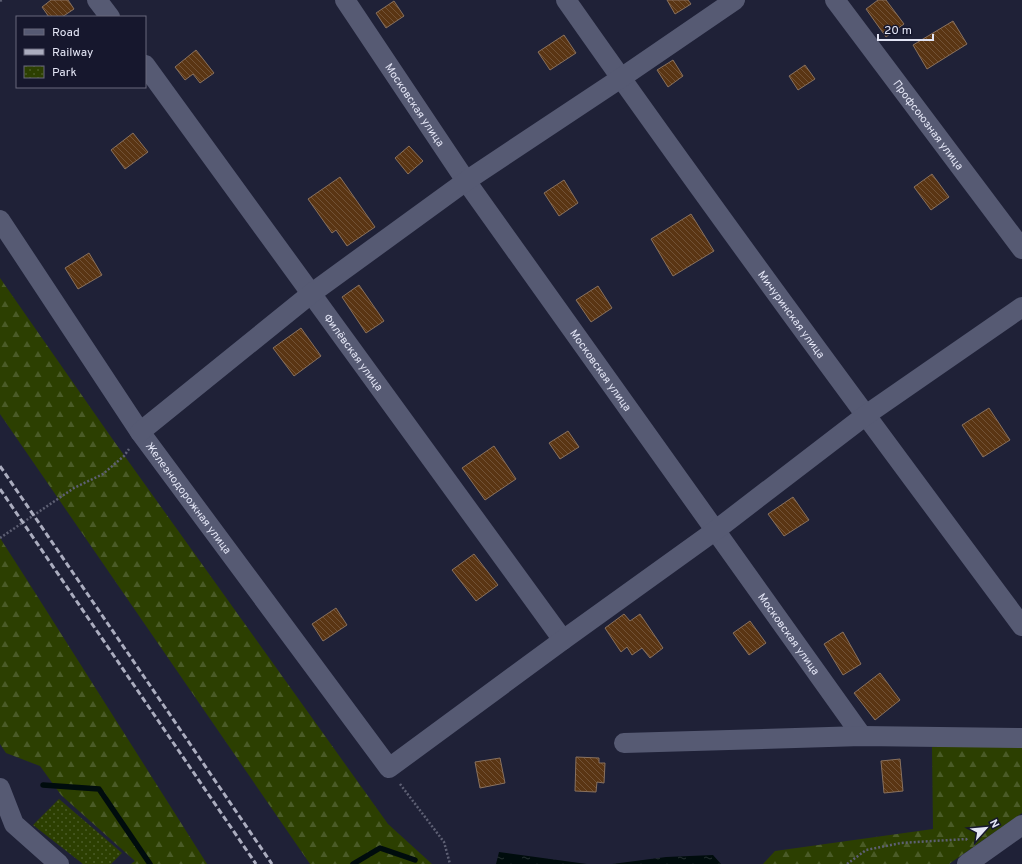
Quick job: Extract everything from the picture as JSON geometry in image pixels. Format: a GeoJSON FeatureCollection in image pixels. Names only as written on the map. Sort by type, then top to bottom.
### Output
{"type":"FeatureCollection","features":[{"type":"Feature","properties":{"kind":"street"},"geometry":{"type":"LineString","coordinates":[[97,0],[109,16]]}},
{"type":"Feature","properties":{"kind":"street","name":"Московская улица"},"geometry":{"type":"LineString","coordinates":[[345,0],[466,181],[862,736]]}},
{"type":"Feature","properties":{"kind":"street","name":"Мичуринская улица"},"geometry":{"type":"LineString","coordinates":[[566,0],[866,415],[1022,626]]}},
{"type":"Feature","properties":{"kind":"street"},"geometry":{"type":"LineString","coordinates":[[140,432],[312,293],[466,181],[735,0]]}},
{"type":"Feature","properties":{"kind":"street","name":"Профсоюзная улица"},"geometry":{"type":"LineString","coordinates":[[835,0],[1022,249]]}},
{"type":"Feature","properties":{"kind":"street","name":"Филёвская улица"},"geometry":{"type":"LineString","coordinates":[[146,66],[563,640]]}},
{"type":"Feature","properties":{"kind":"street","name":"Железнодорожная улица"},"geometry":{"type":"LineString","coordinates":[[0,220],[140,432],[389,768]]}},
{"type":"Feature","properties":{"kind":"street"},"geometry":{"type":"LineString","coordinates":[[389,768],[716,530],[866,415],[1022,307]]}},
{"type":"Feature","properties":{"kind":"street"},"geometry":{"type":"LineString","coordinates":[[624,743],[862,736],[1022,738]]}},
{"type":"Feature","properties":{"kind":"street"},"geometry":{"type":"LineString","coordinates":[[0,788],[7,824],[59,864]]}},
{"type":"Feature","properties":{"kind":"street"},"geometry":{"type":"LineString","coordinates":[[974,859],[1022,825]]}},
{"type":"Feature","properties":{"kind":"path"},"geometry":{"type":"LineString","coordinates":[[0,538],[74,488],[103,474],[124,456],[140,432]]}},
{"type":"Feature","properties":{"kind":"path"},"geometry":{"type":"LineString","coordinates":[[389,768],[444,842],[450,864]]}},
{"type":"Feature","properties":{"kind":"path"},"geometry":{"type":"LineString","coordinates":[[846,864],[866,850],[908,843],[966,839],[974,859]]}},
{"type":"Feature","properties":{"kind":"green space"},"geometry":{"type":"Polygon","coordinates":[[[0,278],[111,437],[388,824],[432,864],[310,864],[0,414],[0,278]]]}},
{"type":"Feature","properties":{"kind":"green space"},"geometry":{"type":"Polygon","coordinates":[[[0,538],[207,864],[131,864],[135,861],[61,795],[40,766],[6,753],[0,744],[0,538]]]}},
{"type":"Feature","properties":{"kind":"green space"},"geometry":{"type":"Polygon","coordinates":[[[932,747],[1022,747],[1022,813],[949,864],[763,864],[775,851],[933,829],[932,747]]]}},
{"type":"Feature","properties":{"kind":"green space"},"geometry":{"type":"Polygon","coordinates":[[[59,799],[122,853],[111,864],[83,864],[33,825],[59,799]]]}},
{"type":"Feature","properties":{"kind":"water"},"geometry":{"type":"Polygon","coordinates":[[[499,852],[587,864],[496,864],[499,852]]]}},
{"type":"Feature","properties":{"kind":"water"},"geometry":{"type":"Polygon","coordinates":[[[713,855],[721,864],[612,864],[666,857],[713,855]]]}},
{"type":"Feature","properties":{"kind":"building"},"geometry":{"type":"Polygon","coordinates":[[[51,0],[68,0],[74,9],[64,16],[48,16],[42,7],[51,0]]]}},
{"type":"Feature","properties":{"kind":"building"},"geometry":{"type":"Polygon","coordinates":[[[667,0],[688,0],[691,4],[675,14],[667,0]]]}},
{"type":"Feature","properties":{"kind":"building"},"geometry":{"type":"Polygon","coordinates":[[[878,0],[886,0],[904,24],[886,37],[866,9],[878,0]]]}},
{"type":"Feature","properties":{"kind":"building"},"geometry":{"type":"Polygon","coordinates":[[[394,1],[404,16],[386,28],[376,13],[394,1]]]}},
{"type":"Feature","properties":{"kind":"building"},"geometry":{"type":"Polygon","coordinates":[[[953,21],[967,44],[927,69],[913,45],[953,21]]]}},
{"type":"Feature","properties":{"kind":"building"},"geometry":{"type":"Polygon","coordinates":[[[564,35],[576,53],[550,70],[538,52],[564,35]]]}},
{"type":"Feature","properties":{"kind":"building"},"geometry":{"type":"Polygon","coordinates":[[[196,50],[214,73],[200,83],[193,74],[185,80],[175,67],[196,50]]]}},
{"type":"Feature","properties":{"kind":"building"},"geometry":{"type":"Polygon","coordinates":[[[673,60],[683,76],[668,87],[657,70],[673,60]]]}},
{"type":"Feature","properties":{"kind":"building"},"geometry":{"type":"Polygon","coordinates":[[[805,65],[815,79],[798,90],[789,76],[805,65]]]}},
{"type":"Feature","properties":{"kind":"building"},"geometry":{"type":"Polygon","coordinates":[[[133,133],[148,152],[125,169],[111,150],[133,133]]]}},
{"type":"Feature","properties":{"kind":"building"},"geometry":{"type":"Polygon","coordinates":[[[409,146],[423,161],[408,174],[395,158],[409,146]]]}},
{"type":"Feature","properties":{"kind":"building"},"geometry":{"type":"Polygon","coordinates":[[[932,174],[949,197],[931,210],[914,187],[932,174]]]}},
{"type":"Feature","properties":{"kind":"building"},"geometry":{"type":"Polygon","coordinates":[[[340,177],[375,227],[347,246],[336,230],[332,233],[308,199],[340,177]]]}},
{"type":"Feature","properties":{"kind":"building"},"geometry":{"type":"Polygon","coordinates":[[[564,180],[578,203],[559,216],[544,193],[564,180]]]}},
{"type":"Feature","properties":{"kind":"building"},"geometry":{"type":"Polygon","coordinates":[[[691,214],[714,251],[673,276],[651,239],[691,214]]]}},
{"type":"Feature","properties":{"kind":"building"},"geometry":{"type":"Polygon","coordinates":[[[89,253],[102,275],[78,289],[65,268],[89,253]]]}},
{"type":"Feature","properties":{"kind":"building"},"geometry":{"type":"Polygon","coordinates":[[[359,285],[384,321],[366,333],[342,297],[359,285]]]}},
{"type":"Feature","properties":{"kind":"building"},"geometry":{"type":"Polygon","coordinates":[[[598,286],[612,308],[591,322],[576,300],[598,286]]]}},
{"type":"Feature","properties":{"kind":"building"},"geometry":{"type":"Polygon","coordinates":[[[301,328],[321,356],[294,376],[273,348],[301,328]]]}},
{"type":"Feature","properties":{"kind":"building"},"geometry":{"type":"Polygon","coordinates":[[[989,408],[1010,440],[983,457],[962,425],[989,408]]]}},
{"type":"Feature","properties":{"kind":"building"},"geometry":{"type":"Polygon","coordinates":[[[568,431],[579,447],[560,459],[549,443],[568,431]]]}},
{"type":"Feature","properties":{"kind":"building"},"geometry":{"type":"Polygon","coordinates":[[[494,446],[516,479],[485,500],[462,468],[494,446]]]}},
{"type":"Feature","properties":{"kind":"building"},"geometry":{"type":"Polygon","coordinates":[[[793,497],[809,520],[784,536],[768,514],[793,497]]]}},
{"type":"Feature","properties":{"kind":"building"},"geometry":{"type":"Polygon","coordinates":[[[474,554],[498,585],[476,601],[452,570],[474,554]]]}},
{"type":"Feature","properties":{"kind":"building"},"geometry":{"type":"Polygon","coordinates":[[[336,608],[347,625],[323,641],[312,624],[336,608]]]}},
{"type":"Feature","properties":{"kind":"building"},"geometry":{"type":"Polygon","coordinates":[[[624,614],[630,621],[640,614],[663,648],[650,658],[642,648],[632,655],[627,647],[621,652],[605,628],[624,614]]]}},
{"type":"Feature","properties":{"kind":"building"},"geometry":{"type":"Polygon","coordinates":[[[750,621],[766,643],[749,655],[733,633],[750,621]]]}},
{"type":"Feature","properties":{"kind":"building"},"geometry":{"type":"Polygon","coordinates":[[[843,632],[861,664],[843,675],[824,644],[843,632]]]}},
{"type":"Feature","properties":{"kind":"building"},"geometry":{"type":"Polygon","coordinates":[[[880,673],[900,700],[875,720],[854,693],[880,673]]]}},
{"type":"Feature","properties":{"kind":"building"},"geometry":{"type":"Polygon","coordinates":[[[576,757],[599,758],[599,763],[605,763],[604,783],[597,782],[596,792],[575,791],[576,757]]]}},
{"type":"Feature","properties":{"kind":"building"},"geometry":{"type":"Polygon","coordinates":[[[500,758],[505,783],[480,788],[475,762],[500,758]]]}},
{"type":"Feature","properties":{"kind":"building"},"geometry":{"type":"Polygon","coordinates":[[[900,759],[903,791],[884,793],[881,761],[900,759]]]}},
{"type":"Feature","properties":{"kind":"waterway"},"geometry":{"type":"LineString","coordinates":[[43,785],[99,789],[150,864]]}},
{"type":"Feature","properties":{"kind":"waterway"},"geometry":{"type":"LineString","coordinates":[[353,864],[380,848],[415,860]]}},
{"type":"Feature","properties":{"kind":"railway"},"geometry":{"type":"LineString","coordinates":[[0,466],[272,864]]}},
{"type":"Feature","properties":{"kind":"railway"},"geometry":{"type":"LineString","coordinates":[[0,489],[256,864]]}}]}
